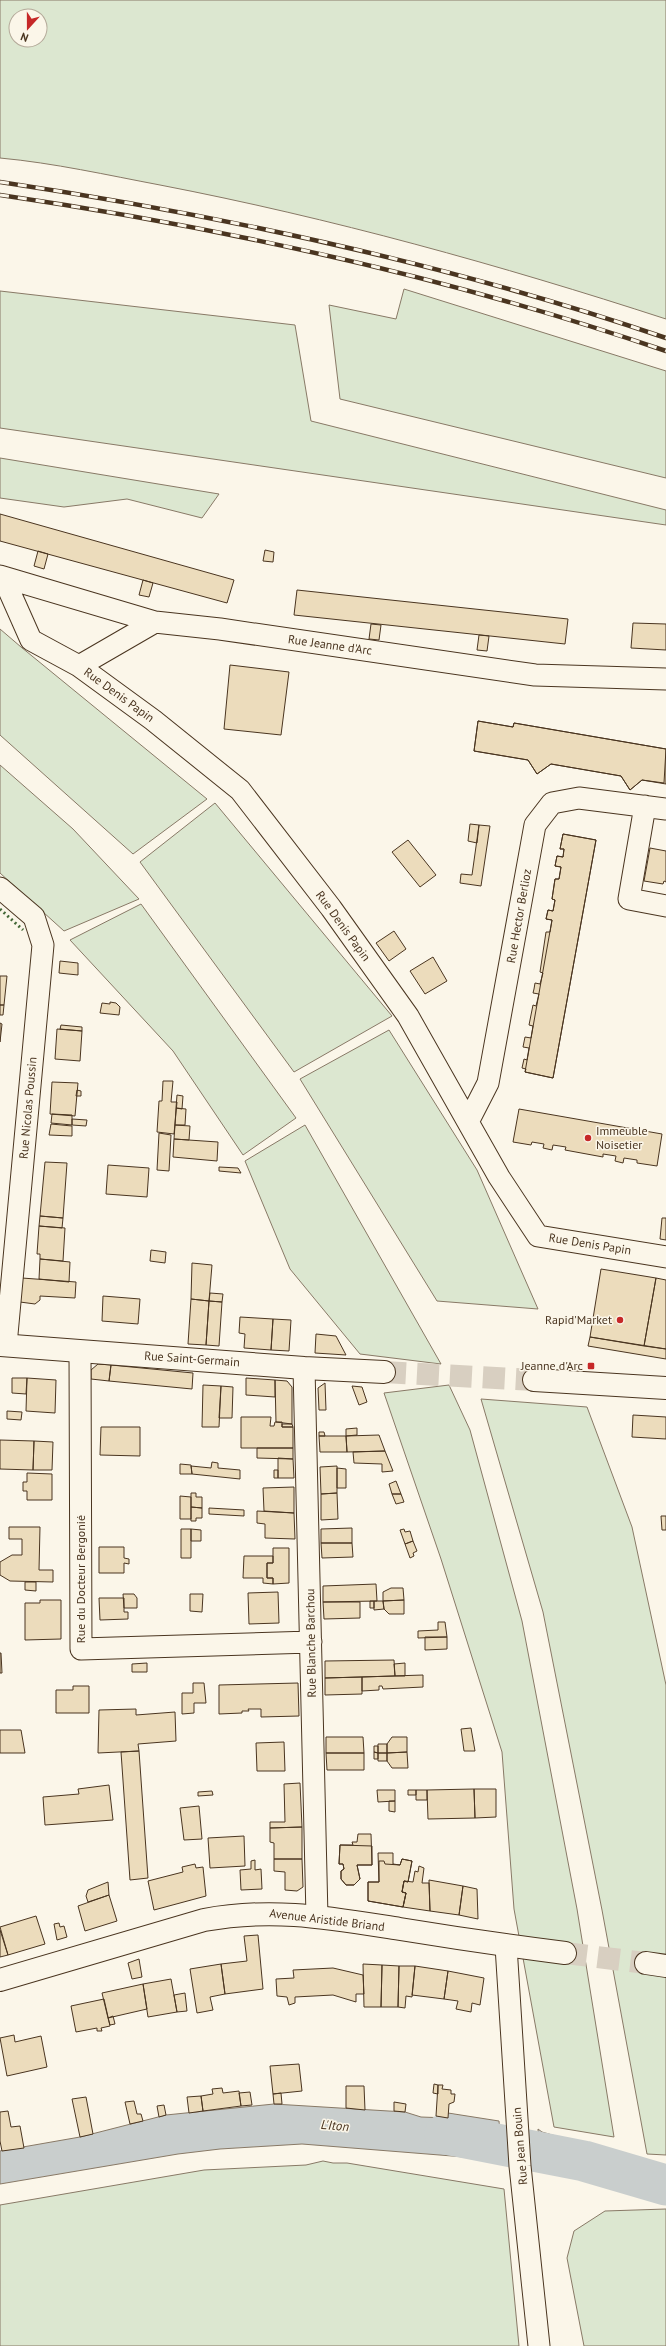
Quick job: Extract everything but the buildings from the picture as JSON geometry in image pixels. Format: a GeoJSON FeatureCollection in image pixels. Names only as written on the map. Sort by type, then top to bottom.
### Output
{"type":"FeatureCollection","features":[{"type":"Feature","properties":{"kind":"main road","name":"Rue Saint-Germain"},"geometry":{"type":"LineString","coordinates":[[3,1345],[304,1368],[384,1372]]}},
{"type":"Feature","properties":{"kind":"main road"},"geometry":{"type":"LineString","coordinates":[[534,1380],[666,1388]]}},
{"type":"Feature","properties":{"kind":"main road","name":"Avenue Aristide Briand"},"geometry":{"type":"LineString","coordinates":[[0,1980],[204,1920],[236,1914],[273,1913],[317,1917],[506,1946],[565,1953]]}},
{"type":"Feature","properties":{"kind":"street","name":"Rue Jeanne d'Arc"},"geometry":{"type":"LineString","coordinates":[[2,577],[155,622],[535,675],[666,679]]}},
{"type":"Feature","properties":{"kind":"street","name":"Rue Denis Papin"},"geometry":{"type":"LineString","coordinates":[[2,577],[32,640],[79,666],[153,720],[240,790],[331,908],[408,1016],[499,1176],[538,1236],[666,1257]]}},
{"type":"Feature","properties":{"kind":"street"},"geometry":{"type":"LineString","coordinates":[[79,666],[155,622]]}},
{"type":"Feature","properties":{"kind":"street","name":"Rue Hector Berlioz"},"geometry":{"type":"LineString","coordinates":[[468,1122],[488,1083],[535,825],[552,803],[579,798],[666,809]]}},
{"type":"Feature","properties":{"kind":"street"},"geometry":{"type":"LineString","coordinates":[[645,806],[629,899],[666,906]]}},
{"type":"Feature","properties":{"kind":"street","name":"Rue Nicolas Poussin"},"geometry":{"type":"LineString","coordinates":[[0,888],[34,917],[42,945],[3,1345]]}},
{"type":"Feature","properties":{"kind":"street","name":"Rue du Docteur Bergonié"},"geometry":{"type":"LineString","coordinates":[[80,1352],[81,1649],[311,1642]]}},
{"type":"Feature","properties":{"kind":"street","name":"Rue Blanche Barchou"},"geometry":{"type":"LineString","coordinates":[[304,1368],[317,1917]]}},
{"type":"Feature","properties":{"kind":"street","name":"Rue Jean Bouin"},"geometry":{"type":"LineString","coordinates":[[506,1946],[520,2166],[539,2346]]}},
{"type":"Feature","properties":{"kind":"green space"},"geometry":{"type":"Polygon","coordinates":[[[0,0],[666,0],[666,319],[541,280],[415,244],[288,212],[100,173],[0,158],[0,0]]]}},
{"type":"Feature","properties":{"kind":"green space"},"geometry":{"type":"Polygon","coordinates":[[[404,289],[666,371],[666,478],[340,399],[329,305],[396,319],[404,289]]]}},
{"type":"Feature","properties":{"kind":"green space"},"geometry":{"type":"Polygon","coordinates":[[[0,291],[295,325],[311,421],[666,510],[666,525],[0,428],[0,291]]]}},
{"type":"Feature","properties":{"kind":"green space"},"geometry":{"type":"Polygon","coordinates":[[[0,458],[219,494],[202,518],[127,499],[64,507],[0,498],[0,458]]]}},
{"type":"Feature","properties":{"kind":"green space"},"geometry":{"type":"Polygon","coordinates":[[[0,629],[207,799],[133,854],[0,735],[0,629]]]}},
{"type":"Feature","properties":{"kind":"green space"},"geometry":{"type":"Polygon","coordinates":[[[0,765],[73,829],[139,899],[64,931],[0,873],[0,765]]]}},
{"type":"Feature","properties":{"kind":"green space"},"geometry":{"type":"Polygon","coordinates":[[[215,803],[392,1016],[294,1072],[140,862],[215,803]]]}},
{"type":"Feature","properties":{"kind":"green space"},"geometry":{"type":"Polygon","coordinates":[[[141,904],[296,1118],[243,1155],[173,1051],[70,940],[141,904]]]}},
{"type":"Feature","properties":{"kind":"green space"},"geometry":{"type":"Polygon","coordinates":[[[389,1030],[477,1170],[538,1309],[437,1301],[300,1079],[389,1030]]]}},
{"type":"Feature","properties":{"kind":"green space"},"geometry":{"type":"Polygon","coordinates":[[[305,1125],[441,1364],[360,1354],[290,1269],[245,1161],[305,1125]]]}},
{"type":"Feature","properties":{"kind":"green space"},"geometry":{"type":"Polygon","coordinates":[[[449,1385],[470,1430],[522,1621],[577,1909],[614,2137],[554,2127],[514,1909],[502,1752],[441,1559],[384,1393],[449,1385]]]}},
{"type":"Feature","properties":{"kind":"green space"},"geometry":{"type":"Polygon","coordinates":[[[481,1399],[587,1407],[632,1527],[666,1685],[666,2155],[647,2154],[602,1910],[543,1612],[481,1399]]]}},
{"type":"Feature","properties":{"kind":"green space"},"geometry":{"type":"Polygon","coordinates":[[[323,2161],[347,2163],[504,2189],[519,2346],[0,2346],[0,2205],[204,2170],[306,2165],[323,2161]]]}},
{"type":"Feature","properties":{"kind":"green space"},"geometry":{"type":"Polygon","coordinates":[[[666,2209],[666,2346],[584,2346],[567,2258],[574,2231],[605,2211],[666,2209]]]}},
{"type":"Feature","properties":{"kind":"water"},"geometry":{"type":"Polygon","coordinates":[[[274,2104],[405,2112],[421,2117],[448,2118],[448,2113],[499,2121],[502,2160],[302,2144],[220,2149],[178,2154],[0,2184],[0,2151],[80,2137],[166,2115],[274,2104]]]}},
{"type":"Feature","properties":{"kind":"water"},"geometry":{"type":"Polygon","coordinates":[[[538,2129],[542,2132],[600,2149],[600,2185],[540,2166],[538,2129]]]}},
{"type":"Feature","properties":{"kind":"water"},"geometry":{"type":"Polygon","coordinates":[[[622,2155],[666,2171],[666,2201],[623,2190],[622,2155]]]}},
{"type":"Feature","properties":{"kind":"waterway","name":"L'Iton"},"geometry":{"type":"LineString","coordinates":[[445,2134],[584,2161],[666,2185]]}},
{"type":"Feature","properties":{"kind":"tunnel"},"geometry":{"type":"LineString","coordinates":[[384,1372],[534,1380]]}},
{"type":"Feature","properties":{"kind":"tunnel"},"geometry":{"type":"LineString","coordinates":[[565,1953],[646,1963]]}},
{"type":"Feature","properties":{"kind":"railway"},"geometry":{"type":"LineString","coordinates":[[0,182],[169,210],[337,245],[503,287],[585,311],[666,338]]}},
{"type":"Feature","properties":{"kind":"railway"},"geometry":{"type":"LineString","coordinates":[[0,195],[169,223],[253,239],[336,258],[420,278],[502,300],[584,324],[666,351]]}},
{"type":"Feature","properties":{"kind":"hedge"},"geometry":{"type":"LineString","coordinates":[[0,909],[23,930]]}},
{"type":"Feature","properties":{"kind":"place","name":"Immeuble Noisetier"},"geometry":{"type":"Point","coordinates":[588,1138]}},
{"type":"Feature","properties":{"kind":"place","name":"Rapid'Market"},"geometry":{"type":"Point","coordinates":[620,1320]}},
{"type":"Feature","properties":{"kind":"place","name":"Jeanne d'Arc"},"geometry":{"type":"Point","coordinates":[591,1366]}}]}
